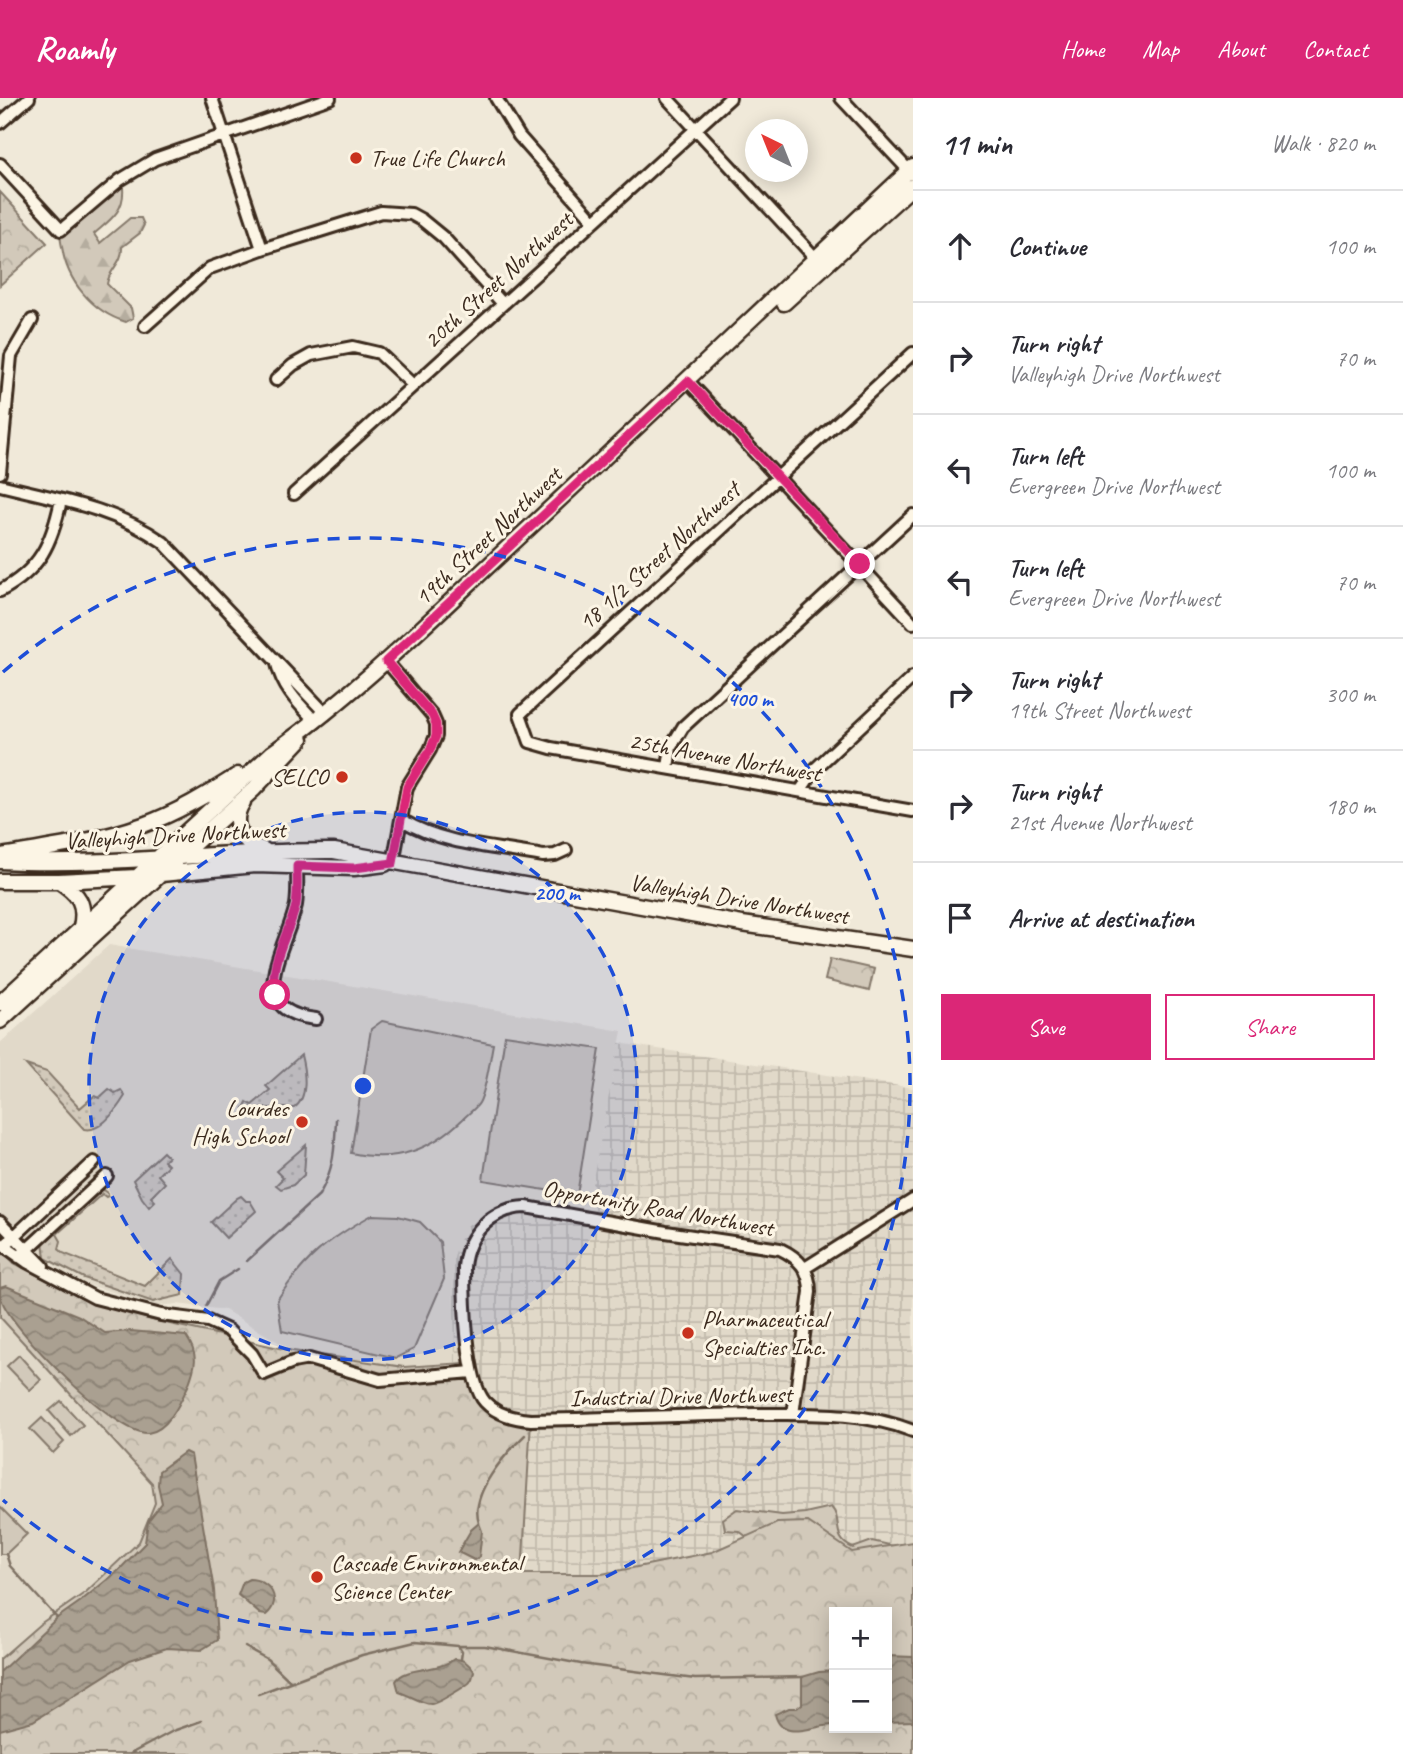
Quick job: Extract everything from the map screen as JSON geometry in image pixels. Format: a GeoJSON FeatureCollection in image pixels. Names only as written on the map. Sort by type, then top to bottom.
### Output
{"type":"FeatureCollection","features":[{"type":"Feature","properties":{"kind":"main road","name":"19th Street Northwest"},"geometry":{"type":"LineString","coordinates":[[820,264],[912,171]]}},
{"type":"Feature","properties":{"kind":"main road","name":"19th Street Northwest"},"geometry":{"type":"LineString","coordinates":[[180,856],[254,789],[321,718],[688,381],[913,186]]}},
{"type":"Feature","properties":{"kind":"main road","name":"19th Street Northwest"},"geometry":{"type":"LineString","coordinates":[[0,1021],[272,753],[321,718]]}},
{"type":"Feature","properties":{"kind":"main road"},"geometry":{"type":"LineString","coordinates":[[0,856],[64,846],[145,824],[206,796],[272,753]]}},
{"type":"Feature","properties":{"kind":"main road"},"geometry":{"type":"LineString","coordinates":[[254,789],[238,810],[237,828],[256,848],[268,851]]}},
{"type":"Feature","properties":{"kind":"main road","name":"Valleyhigh Drive Northwest"},"geometry":{"type":"LineString","coordinates":[[158,867],[180,856],[268,851],[334,851],[742,924],[913,949]]}},
{"type":"Feature","properties":{"kind":"main road","name":"Valleyhigh Drive Northwest"},"geometry":{"type":"LineString","coordinates":[[0,861],[158,867],[255,865],[354,868],[393,863]]}},
{"type":"Feature","properties":{"kind":"main road","name":"19th Street Northwest"},"geometry":{"type":"LineString","coordinates":[[0,1003],[136,877],[158,867]]}},
{"type":"Feature","properties":{"kind":"main road","name":"Valleyhigh Drive Northwest"},"geometry":{"type":"LineString","coordinates":[[0,881],[136,877]]}},
{"type":"Feature","properties":{"kind":"main road"},"geometry":{"type":"LineString","coordinates":[[59,881],[80,898],[84,908],[82,927]]}},
{"type":"Feature","properties":{"kind":"street"},"geometry":{"type":"LineString","coordinates":[[0,123],[29,98]]}},
{"type":"Feature","properties":{"kind":"street"},"geometry":{"type":"LineString","coordinates":[[212,98],[262,249]]}},
{"type":"Feature","properties":{"kind":"street"},"geometry":{"type":"LineString","coordinates":[[0,164],[61,230],[103,193],[146,163],[223,133],[330,98]]}},
{"type":"Feature","properties":{"kind":"street"},"geometry":{"type":"LineString","coordinates":[[496,98],[519,136],[594,221]]}},
{"type":"Feature","properties":{"kind":"street"},"geometry":{"type":"LineString","coordinates":[[667,98],[820,264]]}},
{"type":"Feature","properties":{"kind":"street","name":"20th Street Northwest"},"geometry":{"type":"LineString","coordinates":[[294,494],[730,98]]}},
{"type":"Feature","properties":{"kind":"street"},"geometry":{"type":"LineString","coordinates":[[841,98],[912,171]]}},
{"type":"Feature","properties":{"kind":"street"},"geometry":{"type":"LineString","coordinates":[[145,326],[210,268],[381,212],[411,214],[422,220],[444,239],[503,304]]}},
{"type":"Feature","properties":{"kind":"street"},"geometry":{"type":"LineString","coordinates":[[0,473],[11,356],[32,320]]}},
{"type":"Feature","properties":{"kind":"street"},"geometry":{"type":"LineString","coordinates":[[276,380],[293,365],[311,355],[353,347],[379,353],[413,385]]}},
{"type":"Feature","properties":{"kind":"street","name":"18 1/2 Street Northwest"},"geometry":{"type":"LineString","coordinates":[[530,742],[520,719],[522,709],[913,353]]}},
{"type":"Feature","properties":{"kind":"street"},"geometry":{"type":"LineString","coordinates":[[688,381],[913,622]]}},
{"type":"Feature","properties":{"kind":"street"},"geometry":{"type":"LineString","coordinates":[[0,485],[114,515],[163,542],[277,661],[280,677],[289,693],[321,718]]}},
{"type":"Feature","properties":{"kind":"street"},"geometry":{"type":"LineString","coordinates":[[0,591],[23,575],[45,552],[56,527],[61,500]]}},
{"type":"Feature","properties":{"kind":"street"},"geometry":{"type":"LineString","coordinates":[[668,768],[671,747],[683,727],[913,515]]}},
{"type":"Feature","properties":{"kind":"street"},"geometry":{"type":"LineString","coordinates":[[386,661],[432,715],[436,724],[436,736],[430,750],[407,787],[393,863]]}},
{"type":"Feature","properties":{"kind":"street"},"geometry":{"type":"LineString","coordinates":[[800,791],[815,769],[913,677]]}},
{"type":"Feature","properties":{"kind":"street","name":"25th Avenue Northwest"},"geometry":{"type":"LineString","coordinates":[[530,742],[551,748],[913,811]]}},
{"type":"Feature","properties":{"kind":"street"},"geometry":{"type":"LineString","coordinates":[[402,820],[421,832],[441,838],[543,856],[566,850]]}},
{"type":"Feature","properties":{"kind":"street"},"geometry":{"type":"LineString","coordinates":[[297,866],[295,906],[281,943],[274,987],[279,1003],[286,1010],[293,1015],[316,1019]]}},
{"type":"Feature","properties":{"kind":"street"},"geometry":{"type":"LineString","coordinates":[[94,1162],[2,1244],[23,1253],[67,1285],[95,1298],[161,1315],[208,1321],[228,1330],[252,1354],[264,1374],[293,1362],[309,1359],[380,1380],[472,1372]]}},
{"type":"Feature","properties":{"kind":"street"},"geometry":{"type":"LineString","coordinates":[[23,1253],[107,1176]]}},
{"type":"Feature","properties":{"kind":"street"},"geometry":{"type":"LineString","coordinates":[[793,1414],[810,1292],[810,1282],[804,1268],[913,1200]]}},
{"type":"Feature","properties":{"kind":"street","name":"Opportunity Road Northwest"},"geometry":{"type":"LineString","coordinates":[[472,1372],[464,1267],[467,1249],[482,1226],[507,1209],[526,1207],[666,1233],[780,1249],[794,1256],[804,1268]]}},
{"type":"Feature","properties":{"kind":"street"},"geometry":{"type":"LineString","coordinates":[[0,1223],[14,1235],[23,1253]]}},
{"type":"Feature","properties":{"kind":"street","name":"Industrial Drive Northwest"},"geometry":{"type":"LineString","coordinates":[[472,1372],[485,1402],[497,1411],[517,1419],[793,1414],[865,1418],[897,1424],[913,1431]]}},
{"type":"Feature","properties":{"kind":"shaded area","name":"Lourdes High School"},"geometry":{"type":"Polygon","coordinates":[[[109,945],[622,1031],[587,1211],[526,1200],[508,1201],[453,1262],[455,1362],[404,1367],[293,1351],[225,1310],[177,1304],[158,1306],[89,1285],[59,1269],[0,1215],[0,1043],[109,945]]]}},
{"type":"Feature","properties":{"kind":"shaded area"},"geometry":{"type":"Polygon","coordinates":[[[619,1043],[913,1088],[913,1542],[852,1552],[777,1523],[712,1552],[602,1574],[522,1574],[530,1420],[497,1411],[464,1363],[455,1362],[453,1262],[458,1242],[468,1225],[493,1207],[508,1201],[526,1200],[587,1210],[619,1043]]]}},
{"type":"Feature","properties":{"kind":"shaded area"},"geometry":{"type":"Polygon","coordinates":[[[0,1317],[152,1483],[155,1503],[139,1542],[86,1592],[40,1624],[0,1659],[0,1317]]]}},
{"type":"Feature","properties":{"kind":"green space"},"geometry":{"type":"Polygon","coordinates":[[[115,182],[123,188],[122,203],[106,224],[94,234],[100,243],[130,218],[141,218],[144,225],[140,233],[122,247],[122,253],[107,284],[131,308],[133,318],[126,322],[103,311],[84,294],[69,272],[60,239],[66,225],[90,204],[97,191],[115,182]]]}},
{"type":"Feature","properties":{"kind":"green space"},"geometry":{"type":"Polygon","coordinates":[[[0,192],[47,243],[0,285],[0,192]]]}},
{"type":"Feature","properties":{"kind":"green space"},"geometry":{"type":"Polygon","coordinates":[[[830,959],[874,969],[869,991],[825,980],[830,959]]]}},
{"type":"Feature","properties":{"kind":"green space"},"geometry":{"type":"Polygon","coordinates":[[[382,1021],[493,1044],[486,1083],[479,1103],[452,1129],[426,1146],[412,1151],[398,1155],[368,1156],[351,1153],[371,1029],[382,1021]]]}},
{"type":"Feature","properties":{"kind":"green space"},"geometry":{"type":"Polygon","coordinates":[[[505,1035],[600,1049],[577,1195],[483,1180],[505,1035]]]}},
{"type":"Feature","properties":{"kind":"green space"},"geometry":{"type":"Polygon","coordinates":[[[301,1055],[304,1091],[299,1104],[294,1108],[244,1108],[247,1102],[252,1105],[270,1090],[266,1086],[301,1055]]]}},
{"type":"Feature","properties":{"kind":"green space"},"geometry":{"type":"Polygon","coordinates":[[[26,1065],[47,1072],[80,1108],[94,1096],[99,1098],[109,1089],[115,1093],[121,1090],[125,1096],[102,1124],[84,1129],[26,1065]]]}},
{"type":"Feature","properties":{"kind":"green space"},"geometry":{"type":"Polygon","coordinates":[[[306,1145],[304,1175],[293,1185],[281,1189],[276,1185],[283,1178],[276,1171],[306,1145]]]}},
{"type":"Feature","properties":{"kind":"green space"},"geometry":{"type":"Polygon","coordinates":[[[163,1152],[168,1157],[164,1161],[168,1165],[158,1175],[165,1183],[151,1197],[155,1201],[149,1207],[133,1180],[163,1152]]]}},
{"type":"Feature","properties":{"kind":"green space"},"geometry":{"type":"Polygon","coordinates":[[[104,1190],[108,1196],[102,1194],[57,1234],[61,1241],[59,1249],[145,1286],[172,1259],[184,1274],[183,1295],[153,1302],[84,1278],[45,1258],[43,1241],[98,1191],[104,1190]]]}},
{"type":"Feature","properties":{"kind":"green space"},"geometry":{"type":"Polygon","coordinates":[[[241,1196],[250,1201],[256,1211],[226,1238],[211,1222],[241,1196]]]}},
{"type":"Feature","properties":{"kind":"green space"},"geometry":{"type":"Polygon","coordinates":[[[372,1215],[398,1216],[420,1222],[440,1242],[444,1279],[414,1349],[396,1358],[282,1331],[277,1300],[287,1285],[318,1251],[372,1215]]]}},
{"type":"Feature","properties":{"kind":"green space"},"geometry":{"type":"Polygon","coordinates":[[[0,1248],[14,1263],[83,1299],[152,1320],[293,1351],[404,1367],[464,1363],[472,1372],[485,1402],[531,1420],[522,1574],[602,1574],[712,1552],[777,1523],[808,1522],[852,1552],[913,1542],[913,1754],[0,1754],[0,1659],[40,1624],[86,1592],[139,1542],[155,1503],[152,1483],[0,1317],[0,1248]]]}},
{"type":"Feature","properties":{"kind":"green space"},"geometry":{"type":"Polygon","coordinates":[[[19,1355],[41,1380],[30,1390],[7,1366],[19,1355]]]}},
{"type":"Feature","properties":{"kind":"green space"},"geometry":{"type":"Polygon","coordinates":[[[61,1401],[83,1425],[71,1436],[49,1411],[61,1401]]]}},
{"type":"Feature","properties":{"kind":"green space"},"geometry":{"type":"Polygon","coordinates":[[[42,1418],[64,1442],[53,1453],[30,1429],[42,1418]]]}},
{"type":"Feature","properties":{"kind":"green space"},"geometry":{"type":"Polygon","coordinates":[[[0,1507],[27,1534],[6,1554],[0,1554],[0,1507]]]}},
{"type":"Feature","properties":{"kind":"green space"},"geometry":{"type":"Polygon","coordinates":[[[831,1507],[837,1518],[839,1534],[846,1544],[853,1548],[872,1541],[903,1548],[913,1567],[747,1537],[739,1531],[725,1530],[723,1519],[737,1509],[782,1515],[831,1507]]]}},
{"type":"Feature","properties":{"kind":"water"},"geometry":{"type":"Polygon","coordinates":[[[6,1286],[79,1316],[105,1333],[131,1331],[186,1336],[193,1349],[194,1366],[178,1407],[168,1421],[148,1433],[133,1429],[90,1400],[43,1355],[8,1313],[0,1295],[0,1288],[6,1286]]]}},
{"type":"Feature","properties":{"kind":"water"},"geometry":{"type":"Polygon","coordinates":[[[185,1452],[191,1455],[214,1590],[217,1640],[201,1650],[167,1648],[130,1660],[33,1721],[0,1730],[0,1672],[57,1618],[119,1570],[145,1543],[148,1521],[162,1503],[158,1485],[159,1471],[185,1452]]]}},
{"type":"Feature","properties":{"kind":"water"},"geometry":{"type":"Polygon","coordinates":[[[479,1523],[482,1531],[479,1557],[474,1560],[458,1552],[471,1530],[479,1523]]]}},
{"type":"Feature","properties":{"kind":"water"},"geometry":{"type":"Polygon","coordinates":[[[249,1579],[263,1583],[272,1591],[274,1603],[266,1615],[260,1614],[238,1595],[243,1582],[249,1579]]]}},
{"type":"Feature","properties":{"kind":"water"},"geometry":{"type":"Polygon","coordinates":[[[892,1656],[913,1657],[913,1721],[892,1722],[892,1656]]]}},
{"type":"Feature","properties":{"kind":"water"},"geometry":{"type":"Polygon","coordinates":[[[454,1659],[466,1662],[474,1671],[470,1682],[451,1694],[431,1704],[399,1692],[396,1681],[400,1676],[439,1666],[454,1659]]]}},
{"type":"Feature","properties":{"kind":"water"},"geometry":{"type":"Polygon","coordinates":[[[829,1671],[829,1725],[800,1730],[784,1728],[775,1714],[802,1704],[802,1677],[829,1671]]]}},
{"type":"Feature","properties":{"kind":"waterway"},"geometry":{"type":"LineString","coordinates":[[247,1261],[319,1195],[331,1167],[336,1119]]}},
{"type":"Feature","properties":{"kind":"waterway"},"geometry":{"type":"LineString","coordinates":[[206,1306],[219,1281],[238,1269]]}},
{"type":"Feature","properties":{"kind":"waterway"},"geometry":{"type":"LineString","coordinates":[[479,1523],[477,1512],[484,1487],[499,1463],[525,1435]]}},
{"type":"Feature","properties":{"kind":"waterway"},"geometry":{"type":"LineString","coordinates":[[6,1554],[10,1566],[57,1618]]}},
{"type":"Feature","properties":{"kind":"waterway"},"geometry":{"type":"LineString","coordinates":[[258,1694],[362,1655],[415,1642],[485,1646],[581,1664],[695,1679],[803,1677]]}},
{"type":"Feature","properties":{"kind":"waterway"},"geometry":{"type":"LineString","coordinates":[[458,1646],[462,1652],[461,1659]]}},
{"type":"Feature","properties":{"kind":"waterway"},"geometry":{"type":"LineString","coordinates":[[245,1647],[267,1659],[290,1681]]}},
{"type":"Feature","properties":{"kind":"waterway"},"geometry":{"type":"LineString","coordinates":[[130,1754],[173,1731],[201,1721]]}},
{"type":"Feature","properties":{"kind":"place","name":"True Life Church"},"geometry":{"type":"Point","coordinates":[356,158]}},
{"type":"Feature","properties":{"kind":"place","name":"SELCO"},"geometry":{"type":"Point","coordinates":[342,777]}},
{"type":"Feature","properties":{"kind":"place","name":"Lourdes High School"},"geometry":{"type":"Point","coordinates":[302,1122]}},
{"type":"Feature","properties":{"kind":"place","name":"Pharmaceutical Specialties Inc."},"geometry":{"type":"Point","coordinates":[688,1333]}},
{"type":"Feature","properties":{"kind":"place","name":"Cascade Environmental Science Center"},"geometry":{"type":"Point","coordinates":[317,1577]}},
{"type":"Feature","properties":{"kind":"route"},"geometry":{"type":"LineString","coordinates":[[275,995],[276,965],[295,906],[297,866],[354,868],[393,863],[407,787],[436,736],[436,724],[432,715],[386,661],[688,381],[860,564]]}}]}
